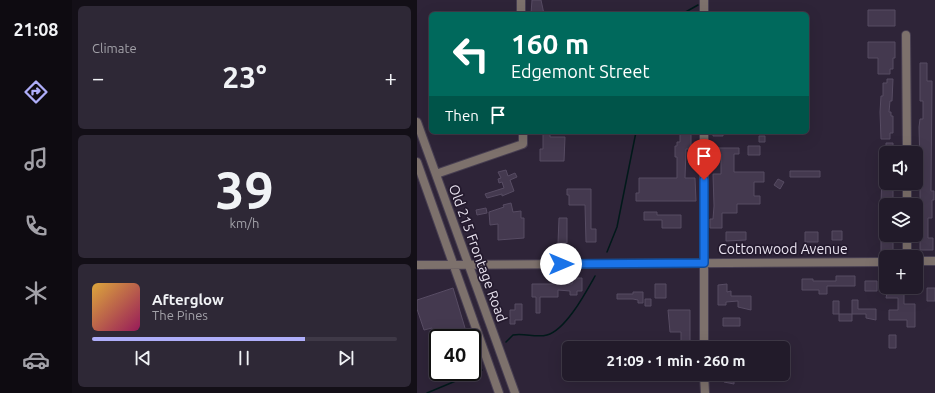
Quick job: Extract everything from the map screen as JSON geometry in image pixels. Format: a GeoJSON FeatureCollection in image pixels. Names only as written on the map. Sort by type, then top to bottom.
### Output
{"type":"FeatureCollection","features":[{"type":"Feature","properties":{"kind":"street"},"geometry":{"type":"LineString","coordinates":[[521,0],[521,12]]}},
{"type":"Feature","properties":{"kind":"street"},"geometry":{"type":"LineString","coordinates":[[704,0],[704,12]]}},
{"type":"Feature","properties":{"kind":"street"},"geometry":{"type":"LineString","coordinates":[[906,35],[907,146]]}},
{"type":"Feature","properties":{"kind":"street","name":"Old 215 Frontage Road"},"geometry":{"type":"LineString","coordinates":[[417,122],[515,393]]}},
{"type":"Feature","properties":{"kind":"street"},"geometry":{"type":"LineString","coordinates":[[436,174],[523,144],[523,134]]}},
{"type":"Feature","properties":{"kind":"street"},"geometry":{"type":"LineString","coordinates":[[704,134],[704,341]]}},
{"type":"Feature","properties":{"kind":"street","name":"Old 215 Frontage Road"},"geometry":{"type":"LineString","coordinates":[[417,162],[499,393]]}},
{"type":"Feature","properties":{"kind":"street"},"geometry":{"type":"LineString","coordinates":[[923,261],[935,261]]}},
{"type":"Feature","properties":{"kind":"street","name":"Cottonwood Avenue"},"geometry":{"type":"LineString","coordinates":[[417,265],[879,262]]}},
{"type":"Feature","properties":{"kind":"street"},"geometry":{"type":"LineString","coordinates":[[704,381],[705,393]]}},
{"type":"Feature","properties":{"kind":"building"},"geometry":{"type":"Polygon","coordinates":[[[532,0],[541,0],[544,12],[531,12],[532,0]]]}},
{"type":"Feature","properties":{"kind":"building"},"geometry":{"type":"Polygon","coordinates":[[[868,10],[895,10],[895,26],[868,26],[868,10]]]}},
{"type":"Feature","properties":{"kind":"building"},"geometry":{"type":"Polygon","coordinates":[[[868,42],[895,42],[895,58],[893,58],[893,69],[890,69],[890,74],[878,74],[878,58],[868,58],[868,42]]]}},
{"type":"Feature","properties":{"kind":"building"},"geometry":{"type":"Polygon","coordinates":[[[920,63],[927,63],[927,81],[932,81],[931,191],[934,191],[934,200],[932,200],[932,218],[928,218],[928,238],[933,238],[933,250],[920,250],[920,242],[923,242],[923,198],[920,198],[920,190],[923,190],[923,146],[919,146],[919,127],[920,119],[923,119],[923,101],[920,101],[920,63]]]}},
{"type":"Feature","properties":{"kind":"building"},"geometry":{"type":"Polygon","coordinates":[[[887,79],[893,79],[892,101],[890,101],[889,112],[891,112],[891,116],[893,116],[893,133],[890,133],[890,139],[881,139],[881,96],[883,96],[883,83],[887,83],[887,79]]]}},
{"type":"Feature","properties":{"kind":"building"},"geometry":{"type":"Polygon","coordinates":[[[543,134],[550,134],[550,137],[565,137],[564,161],[540,161],[540,149],[543,149],[543,134]]]}},
{"type":"Feature","properties":{"kind":"building"},"geometry":{"type":"Polygon","coordinates":[[[680,134],[691,134],[691,149],[686,149],[685,178],[695,178],[696,201],[636,201],[636,193],[639,193],[639,178],[677,178],[677,157],[675,157],[675,146],[677,146],[677,142],[680,142],[680,134]]]}},
{"type":"Feature","properties":{"kind":"building"},"geometry":{"type":"Polygon","coordinates":[[[713,134],[723,134],[723,136],[713,136],[713,134]]]}},
{"type":"Feature","properties":{"kind":"building"},"geometry":{"type":"Polygon","coordinates":[[[759,136],[765,136],[765,142],[759,142],[759,136]]]}},
{"type":"Feature","properties":{"kind":"building"},"geometry":{"type":"Polygon","coordinates":[[[886,143],[893,143],[893,146],[886,146],[886,143]]]}},
{"type":"Feature","properties":{"kind":"building"},"geometry":{"type":"Polygon","coordinates":[[[748,146],[760,146],[760,155],[748,155],[748,146]]]}},
{"type":"Feature","properties":{"kind":"building"},"geometry":{"type":"Polygon","coordinates":[[[714,148],[739,148],[739,154],[734,154],[734,172],[764,172],[764,182],[754,182],[754,196],[760,196],[760,204],[737,204],[737,213],[722,213],[722,228],[710,228],[710,219],[713,219],[714,206],[713,174],[721,174],[721,154],[714,154],[714,148]]]}},
{"type":"Feature","properties":{"kind":"building"},"geometry":{"type":"Polygon","coordinates":[[[506,170],[508,176],[515,173],[517,177],[510,180],[514,191],[502,196],[502,194],[487,198],[485,194],[504,188],[502,182],[499,183],[498,179],[501,178],[498,172],[506,170]]]}},
{"type":"Feature","properties":{"kind":"building"},"geometry":{"type":"Polygon","coordinates":[[[790,171],[820,171],[820,177],[790,177],[790,171]]]}},
{"type":"Feature","properties":{"kind":"building"},"geometry":{"type":"Polygon","coordinates":[[[778,179],[784,182],[780,189],[774,185],[778,179]]]}},
{"type":"Feature","properties":{"kind":"building"},"geometry":{"type":"Polygon","coordinates":[[[567,189],[591,189],[591,229],[596,229],[596,242],[586,242],[585,205],[569,205],[569,195],[567,195],[567,189]]]}},
{"type":"Feature","properties":{"kind":"building"},"geometry":{"type":"Polygon","coordinates":[[[881,190],[893,190],[893,198],[881,198],[881,190]]]}},
{"type":"Feature","properties":{"kind":"building"},"geometry":{"type":"Polygon","coordinates":[[[511,203],[513,212],[521,211],[521,218],[524,218],[524,238],[498,240],[498,224],[490,225],[489,212],[511,203]]]}},
{"type":"Feature","properties":{"kind":"building"},"geometry":{"type":"Polygon","coordinates":[[[486,208],[487,213],[477,215],[476,210],[486,208]]]}},
{"type":"Feature","properties":{"kind":"building"},"geometry":{"type":"Polygon","coordinates":[[[644,212],[657,212],[657,215],[681,215],[681,228],[662,228],[662,220],[644,220],[644,212]]]}},
{"type":"Feature","properties":{"kind":"building"},"geometry":{"type":"Polygon","coordinates":[[[559,218],[567,218],[567,243],[558,243],[559,218]]]}},
{"type":"Feature","properties":{"kind":"building"},"geometry":{"type":"Polygon","coordinates":[[[832,231],[842,231],[842,240],[832,240],[832,231]]]}},
{"type":"Feature","properties":{"kind":"building"},"geometry":{"type":"Polygon","coordinates":[[[726,232],[746,232],[746,240],[726,241],[726,232]]]}},
{"type":"Feature","properties":{"kind":"building"},"geometry":{"type":"Polygon","coordinates":[[[805,232],[818,232],[818,242],[805,242],[805,232]]]}},
{"type":"Feature","properties":{"kind":"building"},"geometry":{"type":"Polygon","coordinates":[[[881,242],[893,242],[893,250],[881,250],[881,242]]]}},
{"type":"Feature","properties":{"kind":"building"},"geometry":{"type":"Polygon","coordinates":[[[836,276],[855,276],[855,286],[827,286],[827,294],[819,294],[819,290],[802,290],[802,279],[813,279],[813,281],[836,281],[836,276]]]}},
{"type":"Feature","properties":{"kind":"building"},"geometry":{"type":"Polygon","coordinates":[[[572,278],[582,278],[582,291],[577,291],[577,295],[570,295],[570,291],[558,290],[558,297],[540,297],[540,313],[536,313],[536,297],[532,297],[532,284],[553,284],[553,282],[572,284],[572,278]]]}},
{"type":"Feature","properties":{"kind":"building"},"geometry":{"type":"Polygon","coordinates":[[[865,281],[877,281],[877,291],[865,291],[865,281]]]}},
{"type":"Feature","properties":{"kind":"building"},"geometry":{"type":"Polygon","coordinates":[[[655,284],[666,284],[666,298],[655,298],[655,284]]]}},
{"type":"Feature","properties":{"kind":"building"},"geometry":{"type":"Polygon","coordinates":[[[727,284],[727,292],[731,291],[731,296],[751,296],[751,310],[738,307],[738,301],[726,302],[726,305],[718,305],[718,285],[727,284]]]}},
{"type":"Feature","properties":{"kind":"building"},"geometry":{"type":"Polygon","coordinates":[[[453,288],[465,329],[432,328],[424,330],[417,309],[417,300],[453,288]]]}},
{"type":"Feature","properties":{"kind":"building"},"geometry":{"type":"Polygon","coordinates":[[[927,288],[935,288],[935,301],[927,301],[927,288]]]}},
{"type":"Feature","properties":{"kind":"building"},"geometry":{"type":"Polygon","coordinates":[[[633,292],[643,292],[643,303],[638,303],[638,300],[633,299],[617,299],[617,294],[633,294],[633,292]]]}},
{"type":"Feature","properties":{"kind":"building"},"geometry":{"type":"Polygon","coordinates":[[[887,294],[904,294],[904,304],[915,304],[915,327],[907,327],[907,320],[889,320],[889,310],[898,310],[898,298],[886,298],[887,294]]]}},
{"type":"Feature","properties":{"kind":"building"},"geometry":{"type":"Polygon","coordinates":[[[645,299],[651,299],[651,306],[645,306],[645,299]]]}},
{"type":"Feature","properties":{"kind":"building"},"geometry":{"type":"Polygon","coordinates":[[[852,300],[858,300],[858,309],[876,309],[876,320],[866,318],[866,314],[852,314],[852,300]]]}},
{"type":"Feature","properties":{"kind":"building"},"geometry":{"type":"Polygon","coordinates":[[[833,301],[839,301],[839,314],[833,314],[833,301]]]}},
{"type":"Feature","properties":{"kind":"building"},"geometry":{"type":"Polygon","coordinates":[[[515,304],[522,304],[522,320],[515,320],[515,324],[510,324],[510,310],[515,310],[515,304]]]}},
{"type":"Feature","properties":{"kind":"building"},"geometry":{"type":"Polygon","coordinates":[[[668,310],[690,310],[690,341],[681,341],[681,332],[670,332],[668,310]]]}},
{"type":"Feature","properties":{"kind":"building"},"geometry":{"type":"Polygon","coordinates":[[[839,314],[852,314],[852,321],[839,321],[839,314]]]}},
{"type":"Feature","properties":{"kind":"building"},"geometry":{"type":"Polygon","coordinates":[[[723,318],[740,318],[740,326],[723,326],[723,318]]]}},
{"type":"Feature","properties":{"kind":"building"},"geometry":{"type":"Polygon","coordinates":[[[889,335],[896,335],[896,348],[889,348],[889,335]]]}},
{"type":"Feature","properties":{"kind":"building"},"geometry":{"type":"Polygon","coordinates":[[[734,381],[734,384],[724,382],[734,381]]]}},
{"type":"Feature","properties":{"kind":"waterway"},"geometry":{"type":"LineString","coordinates":[[686,12],[698,5]]}},
{"type":"Feature","properties":{"kind":"waterway"},"geometry":{"type":"LineString","coordinates":[[607,252],[617,227],[636,134]]}},
{"type":"Feature","properties":{"kind":"waterway"},"geometry":{"type":"LineString","coordinates":[[506,342],[513,335],[543,336],[554,332],[575,310],[595,276]]}},
{"type":"Feature","properties":{"kind":"waterway"},"geometry":{"type":"LineString","coordinates":[[427,393],[482,370]]}},
{"type":"Feature","properties":{"kind":"route"},"geometry":{"type":"LineString","coordinates":[[561,264],[704,263],[704,180]]}}]}
